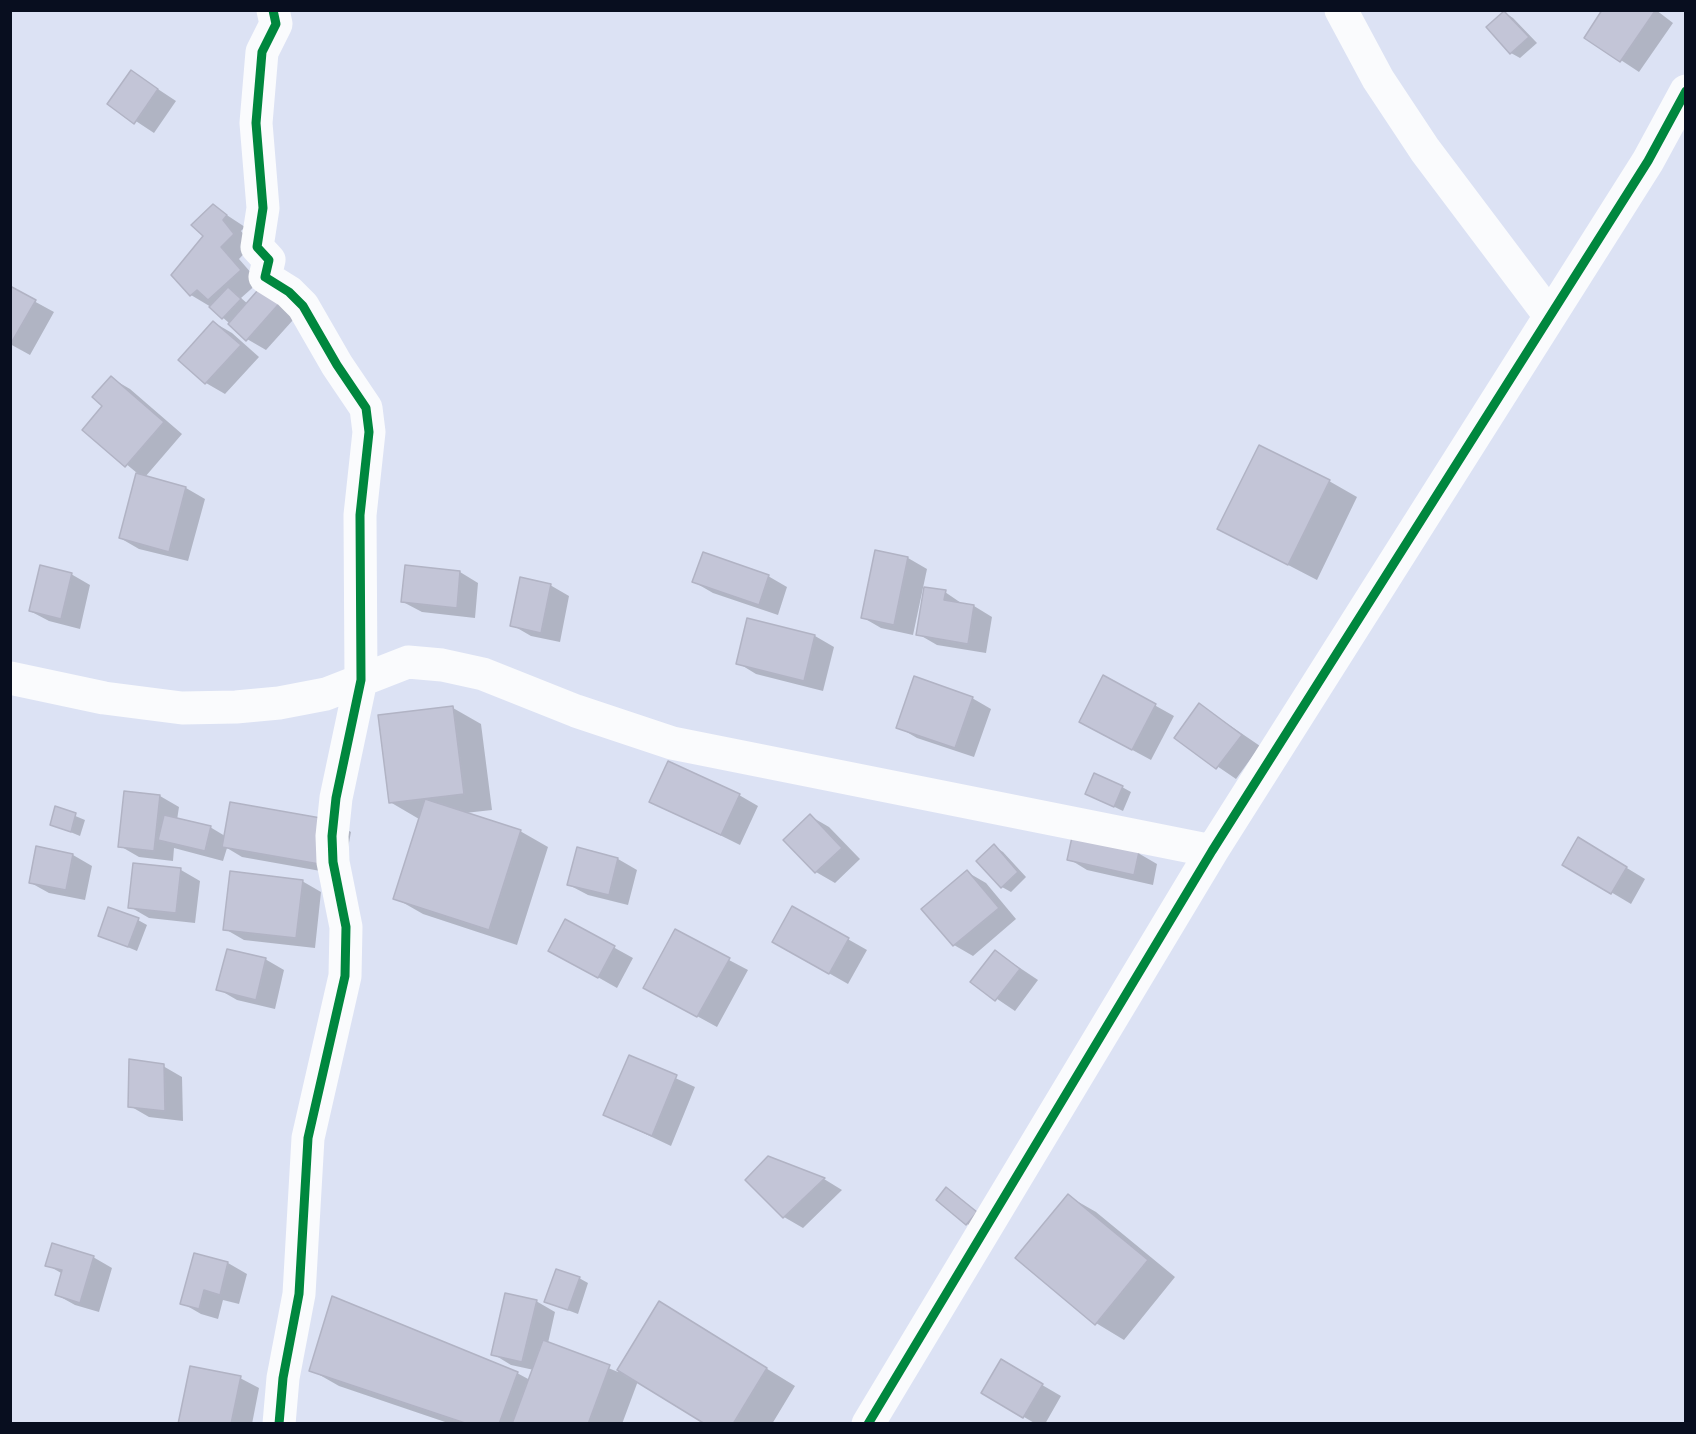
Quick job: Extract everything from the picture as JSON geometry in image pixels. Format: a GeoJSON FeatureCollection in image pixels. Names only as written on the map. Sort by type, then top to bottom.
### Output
{"type":"FeatureCollection","features":[{"type":"Feature","properties":{"kind":"street"},"geometry":{"type":"LineString","coordinates":[[273,10],[276,24],[262,52],[256,123],[263,208],[257,247],[269,260],[266,277],[289,292],[303,306],[337,366],[366,408],[369,432],[361,492],[359,545],[361,680],[336,798],[332,836],[333,862],[346,927],[345,976],[308,1138],[299,1294],[284,1378],[279,1424]]}},
{"type":"Feature","properties":{"kind":"street"},"geometry":{"type":"LineString","coordinates":[[1341,10],[1378,79],[1425,150],[1550,316]]}},
{"type":"Feature","properties":{"kind":"street"},"geometry":{"type":"LineString","coordinates":[[868,1424],[1212,851],[1648,161],[1686,91]]}},
{"type":"Feature","properties":{"kind":"street"},"geometry":{"type":"LineString","coordinates":[[1648,161],[1686,139]]}},
{"type":"Feature","properties":{"kind":"street"},"geometry":{"type":"LineString","coordinates":[[10,678],[104,698],[182,708],[236,707],[279,703],[326,694],[408,662],[442,665],[483,674],[576,711],[672,743],[1212,851]]}},
{"type":"Feature","properties":{"kind":"building"},"geometry":{"type":"Polygon","coordinates":[[[1602,10],[1655,11],[1620,62],[1584,38],[1602,10]]]}},
{"type":"Feature","properties":{"kind":"building"},"geometry":{"type":"Polygon","coordinates":[[[1504,11],[1529,37],[1510,54],[1486,27],[1504,11]]]}},
{"type":"Feature","properties":{"kind":"building"},"geometry":{"type":"Polygon","coordinates":[[[131,70],[158,89],[134,124],[107,104],[131,70]]]}},
{"type":"Feature","properties":{"kind":"building"},"geometry":{"type":"Polygon","coordinates":[[[213,204],[227,215],[223,220],[234,234],[221,247],[241,270],[208,300],[197,290],[190,296],[171,275],[203,236],[191,225],[213,204]]]}},
{"type":"Feature","properties":{"kind":"building"},"geometry":{"type":"Polygon","coordinates":[[[265,282],[284,298],[246,341],[228,324],[265,282]]]}},
{"type":"Feature","properties":{"kind":"building"},"geometry":{"type":"Polygon","coordinates":[[[10,286],[36,300],[10,345],[10,286]]]}},
{"type":"Feature","properties":{"kind":"building"},"geometry":{"type":"Polygon","coordinates":[[[228,287],[241,299],[222,319],[209,307],[228,287]]]}},
{"type":"Feature","properties":{"kind":"building"},"geometry":{"type":"Polygon","coordinates":[[[213,321],[241,345],[205,384],[178,360],[213,321]]]}},
{"type":"Feature","properties":{"kind":"building"},"geometry":{"type":"Polygon","coordinates":[[[111,376],[164,422],[125,467],[82,430],[102,406],[92,397],[111,376]]]}},
{"type":"Feature","properties":{"kind":"building"},"geometry":{"type":"Polygon","coordinates":[[[1259,445],[1330,480],[1288,565],[1217,529],[1259,445]]]}},
{"type":"Feature","properties":{"kind":"building"},"geometry":{"type":"Polygon","coordinates":[[[136,473],[186,487],[169,552],[119,538],[136,473]]]}},
{"type":"Feature","properties":{"kind":"building"},"geometry":{"type":"Polygon","coordinates":[[[875,550],[908,557],[894,625],[861,618],[875,550]]]}},
{"type":"Feature","properties":{"kind":"building"},"geometry":{"type":"Polygon","coordinates":[[[703,552],[769,575],[759,605],[692,582],[703,552]]]}},
{"type":"Feature","properties":{"kind":"building"},"geometry":{"type":"Polygon","coordinates":[[[40,565],[72,573],[61,619],[29,611],[40,565]]]}},
{"type":"Feature","properties":{"kind":"building"},"geometry":{"type":"Polygon","coordinates":[[[405,565],[460,571],[457,608],[401,602],[405,565]]]}},
{"type":"Feature","properties":{"kind":"building"},"geometry":{"type":"Polygon","coordinates":[[[520,577],[551,584],[541,633],[510,626],[520,577]]]}},
{"type":"Feature","properties":{"kind":"building"},"geometry":{"type":"Polygon","coordinates":[[[924,587],[946,590],[944,600],[974,605],[968,644],[916,635],[924,587]]]}},
{"type":"Feature","properties":{"kind":"building"},"geometry":{"type":"Polygon","coordinates":[[[747,618],[815,635],[804,681],[736,664],[747,618]]]}},
{"type":"Feature","properties":{"kind":"building"},"geometry":{"type":"Polygon","coordinates":[[[1103,675],[1156,704],[1132,750],[1079,722],[1103,675]]]}},
{"type":"Feature","properties":{"kind":"building"},"geometry":{"type":"Polygon","coordinates":[[[914,676],[973,697],[955,748],[896,728],[914,676]]]}},
{"type":"Feature","properties":{"kind":"building"},"geometry":{"type":"Polygon","coordinates":[[[1199,703],[1242,735],[1216,769],[1174,738],[1199,703]]]}},
{"type":"Feature","properties":{"kind":"building"},"geometry":{"type":"Polygon","coordinates":[[[453,706],[464,794],[389,803],[378,715],[453,706]]]}},
{"type":"Feature","properties":{"kind":"building"},"geometry":{"type":"Polygon","coordinates":[[[668,761],[740,794],[721,835],[649,802],[668,761]]]}},
{"type":"Feature","properties":{"kind":"building"},"geometry":{"type":"Polygon","coordinates":[[[1094,773],[1123,786],[1114,807],[1085,794],[1094,773]]]}},
{"type":"Feature","properties":{"kind":"building"},"geometry":{"type":"Polygon","coordinates":[[[124,791],[160,795],[154,851],[118,847],[124,791]]]}},
{"type":"Feature","properties":{"kind":"building"},"geometry":{"type":"Polygon","coordinates":[[[425,799],[521,830],[489,930],[393,899],[425,799]]]}},
{"type":"Feature","properties":{"kind":"building"},"geometry":{"type":"Polygon","coordinates":[[[230,802],[332,820],[325,865],[222,847],[230,802]]]}},
{"type":"Feature","properties":{"kind":"building"},"geometry":{"type":"Polygon","coordinates":[[[55,806],[76,813],[71,832],[50,825],[55,806]]]}},
{"type":"Feature","properties":{"kind":"building"},"geometry":{"type":"Polygon","coordinates":[[[810,814],[842,848],[815,873],[783,840],[810,814]]]}},
{"type":"Feature","properties":{"kind":"building"},"geometry":{"type":"Polygon","coordinates":[[[164,815],[211,826],[205,851],[158,840],[164,815]]]}},
{"type":"Feature","properties":{"kind":"building"},"geometry":{"type":"Polygon","coordinates":[[[1072,837],[1139,852],[1134,875],[1067,860],[1072,837]]]}},
{"type":"Feature","properties":{"kind":"building"},"geometry":{"type":"Polygon","coordinates":[[[1578,837],[1627,867],[1611,894],[1562,865],[1578,837]]]}},
{"type":"Feature","properties":{"kind":"building"},"geometry":{"type":"Polygon","coordinates":[[[994,844],[1018,872],[1001,888],[976,861],[994,844]]]}},
{"type":"Feature","properties":{"kind":"building"},"geometry":{"type":"Polygon","coordinates":[[[36,846],[73,854],[66,890],[29,883],[36,846]]]}},
{"type":"Feature","properties":{"kind":"building"},"geometry":{"type":"Polygon","coordinates":[[[577,847],[618,858],[609,895],[567,885],[577,847]]]}},
{"type":"Feature","properties":{"kind":"building"},"geometry":{"type":"Polygon","coordinates":[[[133,863],[181,868],[176,913],[128,908],[133,863]]]}},
{"type":"Feature","properties":{"kind":"building"},"geometry":{"type":"Polygon","coordinates":[[[967,870],[999,908],[953,946],[921,909],[967,870]]]}},
{"type":"Feature","properties":{"kind":"building"},"geometry":{"type":"Polygon","coordinates":[[[230,871],[303,880],[296,938],[223,930],[230,871]]]}},
{"type":"Feature","properties":{"kind":"building"},"geometry":{"type":"Polygon","coordinates":[[[792,906],[849,938],[829,974],[772,942],[792,906]]]}},
{"type":"Feature","properties":{"kind":"building"},"geometry":{"type":"Polygon","coordinates":[[[108,907],[139,918],[128,947],[98,936],[108,907]]]}},
{"type":"Feature","properties":{"kind":"building"},"geometry":{"type":"Polygon","coordinates":[[[565,919],[615,946],[598,978],[548,951],[565,919]]]}},
{"type":"Feature","properties":{"kind":"building"},"geometry":{"type":"Polygon","coordinates":[[[675,929],[730,958],[697,1017],[643,988],[675,929]]]}},
{"type":"Feature","properties":{"kind":"building"},"geometry":{"type":"Polygon","coordinates":[[[227,949],[266,958],[256,1000],[216,990],[227,949]]]}},
{"type":"Feature","properties":{"kind":"building"},"geometry":{"type":"Polygon","coordinates":[[[995,950],[1020,969],[995,1001],[970,982],[995,950]]]}},
{"type":"Feature","properties":{"kind":"building"},"geometry":{"type":"Polygon","coordinates":[[[629,1055],[677,1075],[652,1136],[603,1115],[629,1055]]]}},
{"type":"Feature","properties":{"kind":"building"},"geometry":{"type":"Polygon","coordinates":[[[129,1059],[164,1064],[165,1111],[128,1107],[129,1059]]]}},
{"type":"Feature","properties":{"kind":"building"},"geometry":{"type":"Polygon","coordinates":[[[768,1156],[825,1178],[783,1218],[745,1180],[768,1156]]]}},
{"type":"Feature","properties":{"kind":"building"},"geometry":{"type":"Polygon","coordinates":[[[946,1187],[977,1212],[966,1225],[936,1200],[946,1187]]]}},
{"type":"Feature","properties":{"kind":"building"},"geometry":{"type":"Polygon","coordinates":[[[1068,1194],[1148,1260],[1095,1325],[1015,1258],[1068,1194]]]}},
{"type":"Feature","properties":{"kind":"building"},"geometry":{"type":"Polygon","coordinates":[[[52,1243],[94,1256],[80,1303],[55,1295],[62,1270],[45,1266],[52,1243]]]}},
{"type":"Feature","properties":{"kind":"building"},"geometry":{"type":"Polygon","coordinates":[[[194,1253],[228,1262],[220,1295],[204,1290],[199,1309],[180,1304],[194,1253]]]}},
{"type":"Feature","properties":{"kind":"building"},"geometry":{"type":"Polygon","coordinates":[[[556,1269],[580,1277],[568,1310],[544,1302],[556,1269]]]}},
{"type":"Feature","properties":{"kind":"building"},"geometry":{"type":"Polygon","coordinates":[[[505,1293],[537,1300],[522,1362],[491,1355],[505,1293]]]}},
{"type":"Feature","properties":{"kind":"building"},"geometry":{"type":"Polygon","coordinates":[[[332,1296],[518,1372],[499,1424],[468,1424],[309,1371],[332,1296]]]}},
{"type":"Feature","properties":{"kind":"building"},"geometry":{"type":"Polygon","coordinates":[[[659,1301],[767,1368],[733,1424],[705,1424],[617,1370],[659,1301]]]}},
{"type":"Feature","properties":{"kind":"building"},"geometry":{"type":"Polygon","coordinates":[[[543,1340],[610,1365],[588,1424],[512,1424],[543,1340]]]}},
{"type":"Feature","properties":{"kind":"building"},"geometry":{"type":"Polygon","coordinates":[[[1001,1359],[1043,1384],[1023,1418],[981,1393],[1001,1359]]]}},
{"type":"Feature","properties":{"kind":"building"},"geometry":{"type":"Polygon","coordinates":[[[190,1366],[241,1376],[231,1424],[178,1424],[190,1366]]]}},
{"type":"Feature","properties":{"kind":"cycle path"},"geometry":{"type":"LineString","coordinates":[[273,10],[276,24],[262,52],[256,123],[263,208],[257,247],[269,260],[265,277],[289,292],[303,306],[337,365],[366,408],[369,432],[360,515],[361,680],[336,798],[332,836],[333,862],[346,927],[345,976],[308,1138],[299,1294],[283,1378],[279,1424]]}},
{"type":"Feature","properties":{"kind":"cycle path"},"geometry":{"type":"LineString","coordinates":[[868,1424],[1212,851],[1648,161],[1686,91]]}}]}
